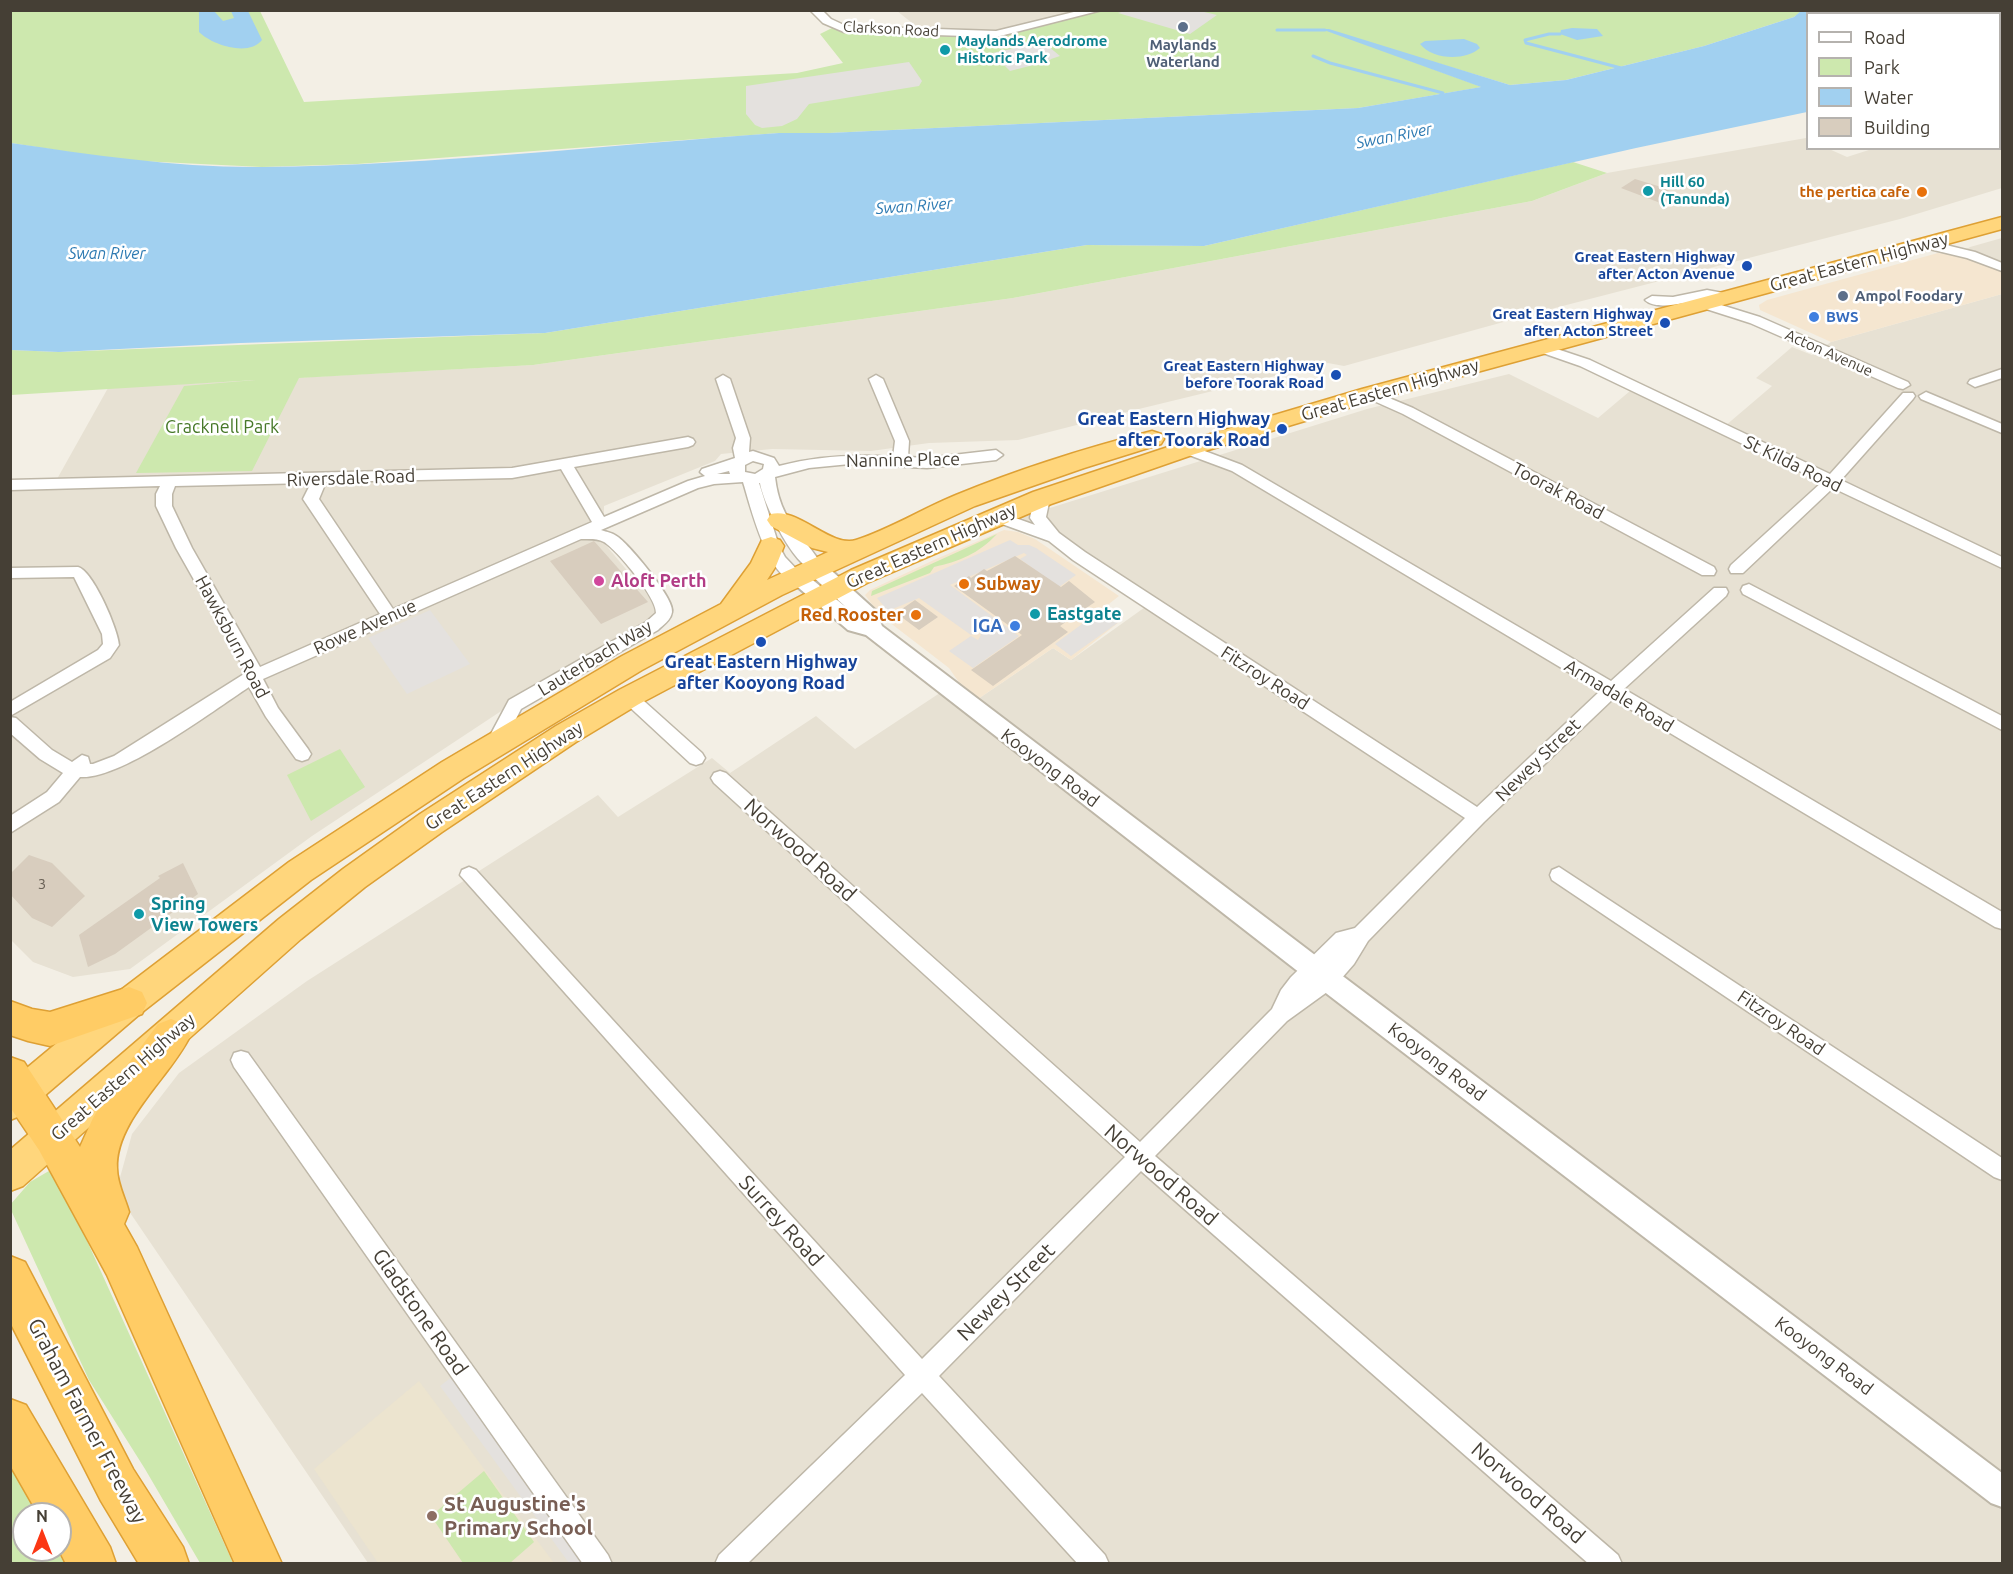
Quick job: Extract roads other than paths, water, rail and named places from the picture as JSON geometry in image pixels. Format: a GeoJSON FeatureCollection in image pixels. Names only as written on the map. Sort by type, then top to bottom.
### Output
{"type":"FeatureCollection","features":[{"type":"Feature","properties":{"kind":"highway","name":"Great Eastern Highway"},"geometry":{"type":"LineString","coordinates":[[14,1090],[300,871],[494,745],[632,663],[731,610],[854,550],[966,500],[1075,462],[1411,364],[1932,226],[2002,204]]}},
{"type":"Feature","properties":{"kind":"highway","name":"Great Eastern Highway"},"geometry":{"type":"LineString","coordinates":[[10,1174],[171,1036],[290,929],[354,878],[508,771],[629,697],[827,592],[996,516],[1186,449],[1370,394],[2002,224]]}},
{"type":"Feature","properties":{"kind":"highway"},"geometry":{"type":"LineString","coordinates":[[780,520],[821,542],[854,550]]}},
{"type":"Feature","properties":{"kind":"highway"},"geometry":{"type":"LineString","coordinates":[[731,610],[762,566],[771,546]]}},
{"type":"Feature","properties":{"kind":"highway"},"geometry":{"type":"LineString","coordinates":[[10,1017],[28,1025],[50,1029],[129,1003]]}},
{"type":"Feature","properties":{"kind":"highway"},"geometry":{"type":"LineString","coordinates":[[122,1261],[96,1164],[101,1143],[113,1120],[171,1036]]}},
{"type":"Feature","properties":{"kind":"highway"},"geometry":{"type":"LineString","coordinates":[[14,1090],[53,1137],[122,1261],[259,1563]]}},
{"type":"Feature","properties":{"kind":"highway","name":"Graham Farmer Freeway"},"geometry":{"type":"LineString","coordinates":[[10,1276],[117,1485],[166,1563]]}},
{"type":"Feature","properties":{"kind":"highway"},"geometry":{"type":"LineString","coordinates":[[10,1421],[93,1563]]}},
{"type":"Feature","properties":{"kind":"street","name":"Clarkson Road"},"geometry":{"type":"LineString","coordinates":[[815,10],[827,21],[844,29],[985,34],[1055,21],[1097,10]]}},
{"type":"Feature","properties":{"kind":"street"},"geometry":{"type":"LineString","coordinates":[[1042,10],[1055,21]]}},
{"type":"Feature","properties":{"kind":"street"},"geometry":{"type":"LineString","coordinates":[[1959,235],[1971,255]]}},
{"type":"Feature","properties":{"kind":"street"},"geometry":{"type":"LineString","coordinates":[[1925,244],[1971,255],[2002,267]]}},
{"type":"Feature","properties":{"kind":"street","name":"Acton Avenue"},"geometry":{"type":"LineString","coordinates":[[1652,300],[1673,301],[1707,294],[1714,301],[1905,391]]}},
{"type":"Feature","properties":{"kind":"street","name":"Acton Avenue"},"geometry":{"type":"LineString","coordinates":[[1714,301],[1755,320]]}},
{"type":"Feature","properties":{"kind":"street"},"geometry":{"type":"LineString","coordinates":[[1572,340],[1585,363]]}},
{"type":"Feature","properties":{"kind":"street","name":"St Kilda Road"},"geometry":{"type":"LineString","coordinates":[[1542,348],[1585,363],[2002,564]]}},
{"type":"Feature","properties":{"kind":"street"},"geometry":{"type":"LineString","coordinates":[[1975,383],[2002,374]]}},
{"type":"Feature","properties":{"kind":"street"},"geometry":{"type":"LineString","coordinates":[[723,379],[743,438],[766,466],[780,520],[800,550],[806,573]]}},
{"type":"Feature","properties":{"kind":"street"},"geometry":{"type":"LineString","coordinates":[[876,379],[902,441],[900,462]]}},
{"type":"Feature","properties":{"kind":"street"},"geometry":{"type":"LineString","coordinates":[[1403,385],[1403,398],[1408,411]]}},
{"type":"Feature","properties":{"kind":"street"},"geometry":{"type":"LineString","coordinates":[[1737,569],[1831,482],[1905,391],[1918,398],[1926,396],[2002,429]]}},
{"type":"Feature","properties":{"kind":"street","name":"Toorak Road"},"geometry":{"type":"LineString","coordinates":[[1370,394],[1408,411],[1708,571]]}},
{"type":"Feature","properties":{"kind":"street"},"geometry":{"type":"LineString","coordinates":[[743,438],[740,448],[743,470],[771,546],[779,560],[806,573]]}},
{"type":"Feature","properties":{"kind":"street","name":"Armadale Road"},"geometry":{"type":"LineString","coordinates":[[1219,439],[1237,468]]}},
{"type":"Feature","properties":{"kind":"street","name":"Riversdale Road"},"geometry":{"type":"LineString","coordinates":[[10,486],[320,480],[512,473],[688,442]]}},
{"type":"Feature","properties":{"kind":"street","name":"Armadale Road"},"geometry":{"type":"LineString","coordinates":[[1186,449],[1237,468],[1610,691],[2002,921]]}},
{"type":"Feature","properties":{"kind":"street","name":"Nannine Place"},"geometry":{"type":"LineString","coordinates":[[766,466],[850,459],[927,463],[996,455]]}},
{"type":"Feature","properties":{"kind":"street"},"geometry":{"type":"LineString","coordinates":[[743,470],[753,456],[766,466]]}},
{"type":"Feature","properties":{"kind":"street"},"geometry":{"type":"LineString","coordinates":[[565,464],[600,522]]}},
{"type":"Feature","properties":{"kind":"street"},"geometry":{"type":"LineString","coordinates":[[743,470],[766,466]]}},
{"type":"Feature","properties":{"kind":"street","name":"Rowe Avenue"},"geometry":{"type":"LineString","coordinates":[[79,766],[101,769],[120,761],[252,672],[600,522],[693,484],[743,470]]}},
{"type":"Feature","properties":{"kind":"street"},"geometry":{"type":"LineString","coordinates":[[320,480],[311,499],[388,612]]}},
{"type":"Feature","properties":{"kind":"street","name":"Hawksburn Road"},"geometry":{"type":"LineString","coordinates":[[169,482],[164,494],[164,506],[184,548],[252,672],[302,754]]}},
{"type":"Feature","properties":{"kind":"street","name":"Fitzroy Road"},"geometry":{"type":"LineString","coordinates":[[1042,498],[1038,518],[1054,537],[1079,556],[1478,817]]}},
{"type":"Feature","properties":{"kind":"street","name":"Fitzroy Road"},"geometry":{"type":"LineString","coordinates":[[996,516],[1054,537]]}},
{"type":"Feature","properties":{"kind":"street","name":"Rowe Avenue"},"geometry":{"type":"LineString","coordinates":[[388,612],[579,534],[600,522]]}},
{"type":"Feature","properties":{"kind":"street","name":"Lauterbach Way"},"geometry":{"type":"LineString","coordinates":[[494,745],[515,705],[652,626],[663,616],[664,608],[657,593],[614,541],[601,535],[579,534]]}},
{"type":"Feature","properties":{"kind":"street"},"geometry":{"type":"LineString","coordinates":[[1749,590],[1751,583],[1737,569],[1724,566],[1708,571],[1707,579],[1720,592],[1732,595],[1749,590],[2002,723]]}},
{"type":"Feature","properties":{"kind":"street"},"geometry":{"type":"LineString","coordinates":[[10,573],[78,573],[83,578],[110,634],[111,645],[104,654],[11,713],[58,763],[79,766]]}},
{"type":"Feature","properties":{"kind":"street","name":"Kooyong Road"},"geometry":{"type":"LineString","coordinates":[[806,573],[827,592],[855,625],[873,630],[1320,974],[2002,1492]]}},
{"type":"Feature","properties":{"kind":"street","name":"Newey Street"},"geometry":{"type":"LineString","coordinates":[[728,1563],[922,1376],[1280,1015],[1301,1004],[1320,974],[1356,948],[1361,935],[1478,817],[1610,691],[1720,592]]}},
{"type":"Feature","properties":{"kind":"street"},"geometry":{"type":"LineString","coordinates":[[629,697],[696,758]]}},
{"type":"Feature","properties":{"kind":"street"},"geometry":{"type":"LineString","coordinates":[[10,826],[53,797],[79,766]]}},
{"type":"Feature","properties":{"kind":"street","name":"Norwood Road"},"geometry":{"type":"LineString","coordinates":[[720,778],[1141,1157],[1609,1563]]}},
{"type":"Feature","properties":{"kind":"street","name":"Surrey Road"},"geometry":{"type":"LineString","coordinates":[[469,875],[922,1376],[1096,1563]]}},
{"type":"Feature","properties":{"kind":"street","name":"Fitzroy Road"},"geometry":{"type":"LineString","coordinates":[[1559,875],[2002,1170]]}},
{"type":"Feature","properties":{"kind":"street","name":"Gladstone Road"},"geometry":{"type":"LineString","coordinates":[[241,1060],[599,1563]]}},
{"type":"Feature","properties":{"kind":"water","name":"Swan River"},"geometry":{"type":"Polygon","coordinates":[[[1802,10],[2002,11],[2002,48],[2001,12],[1806,12],[1806,112],[1636,148],[1204,246],[1087,245],[545,333],[241,343],[59,352],[11,350],[11,143],[136,160],[263,167],[457,159],[779,133],[829,133],[1358,108],[1481,87],[1321,29],[1329,29],[1510,85],[1566,80],[1704,46],[1794,17],[1802,10]]]}},
{"type":"Feature","properties":{"kind":"water"},"geometry":{"type":"Polygon","coordinates":[[[199,11],[214,11],[223,21],[234,18],[231,11],[248,11],[262,40],[248,48],[230,47],[212,41],[199,32],[199,11]]]}},
{"type":"Feature","properties":{"kind":"water"},"geometry":{"type":"Polygon","coordinates":[[[1597,29],[1603,36],[1577,40],[1560,34],[1561,30],[1597,29]]]}},
{"type":"Feature","properties":{"kind":"water"},"geometry":{"type":"Polygon","coordinates":[[[1464,39],[1477,44],[1480,48],[1466,55],[1449,57],[1433,53],[1420,44],[1425,41],[1464,39]]]}},
{"type":"Feature","properties":{"kind":"waterway"},"geometry":{"type":"LineString","coordinates":[[1277,30],[1325,30]]}},
{"type":"Feature","properties":{"kind":"waterway"},"geometry":{"type":"LineString","coordinates":[[1560,34],[1549,34],[1525,40],[1526,43],[1621,68]]}},
{"type":"Feature","properties":{"kind":"waterway"},"geometry":{"type":"LineString","coordinates":[[1313,56],[1330,63],[1443,93]]}},
{"type":"Feature","properties":{"kind":"place","name":"Maylands Waterland"},"geometry":{"type":"Point","coordinates":[1183,27]}},
{"type":"Feature","properties":{"kind":"place","name":"Maylands Aerodrome Historic Park"},"geometry":{"type":"Point","coordinates":[945,50]}},
{"type":"Feature","properties":{"kind":"place","name":"Hill 60 (Tanunda)"},"geometry":{"type":"Point","coordinates":[1648,191]}},
{"type":"Feature","properties":{"kind":"place","name":"the pertica cafe"},"geometry":{"type":"Point","coordinates":[1922,192]}},
{"type":"Feature","properties":{"kind":"place","name":"Great Eastern Highway after Acton Avenue"},"geometry":{"type":"Point","coordinates":[1747,266]}},
{"type":"Feature","properties":{"kind":"place","name":"Ampol Foodary"},"geometry":{"type":"Point","coordinates":[1843,296]}},
{"type":"Feature","properties":{"kind":"place","name":"BWS"},"geometry":{"type":"Point","coordinates":[1814,317]}},
{"type":"Feature","properties":{"kind":"place","name":"Great Eastern Highway after Acton Street"},"geometry":{"type":"Point","coordinates":[1665,323]}},
{"type":"Feature","properties":{"kind":"place","name":"Great Eastern Highway before Toorak Road"},"geometry":{"type":"Point","coordinates":[1336,375]}},
{"type":"Feature","properties":{"kind":"place","name":"Great Eastern Highway after Toorak Road"},"geometry":{"type":"Point","coordinates":[1282,429]}},
{"type":"Feature","properties":{"kind":"place","name":"Aloft Perth"},"geometry":{"type":"Point","coordinates":[599,581]}},
{"type":"Feature","properties":{"kind":"place","name":"Subway"},"geometry":{"type":"Point","coordinates":[964,584]}},
{"type":"Feature","properties":{"kind":"place","name":"Eastgate"},"geometry":{"type":"Point","coordinates":[1035,614]}},
{"type":"Feature","properties":{"kind":"place","name":"Red Rooster"},"geometry":{"type":"Point","coordinates":[916,615]}},
{"type":"Feature","properties":{"kind":"place","name":"IGA"},"geometry":{"type":"Point","coordinates":[1015,626]}},
{"type":"Feature","properties":{"kind":"place","name":"Great Eastern Highway after Kooyong Road"},"geometry":{"type":"Point","coordinates":[761,642]}},
{"type":"Feature","properties":{"kind":"place","name":"Spring View Towers"},"geometry":{"type":"Point","coordinates":[139,914]}},
{"type":"Feature","properties":{"kind":"place","name":"St Augustine's Primary School"},"geometry":{"type":"Point","coordinates":[432,1516]}},
{"type":"Feature","properties":{"kind":"park label","name":"Cracknell Park"},"geometry":{"type":"Point","coordinates":[222,427]}}]}
